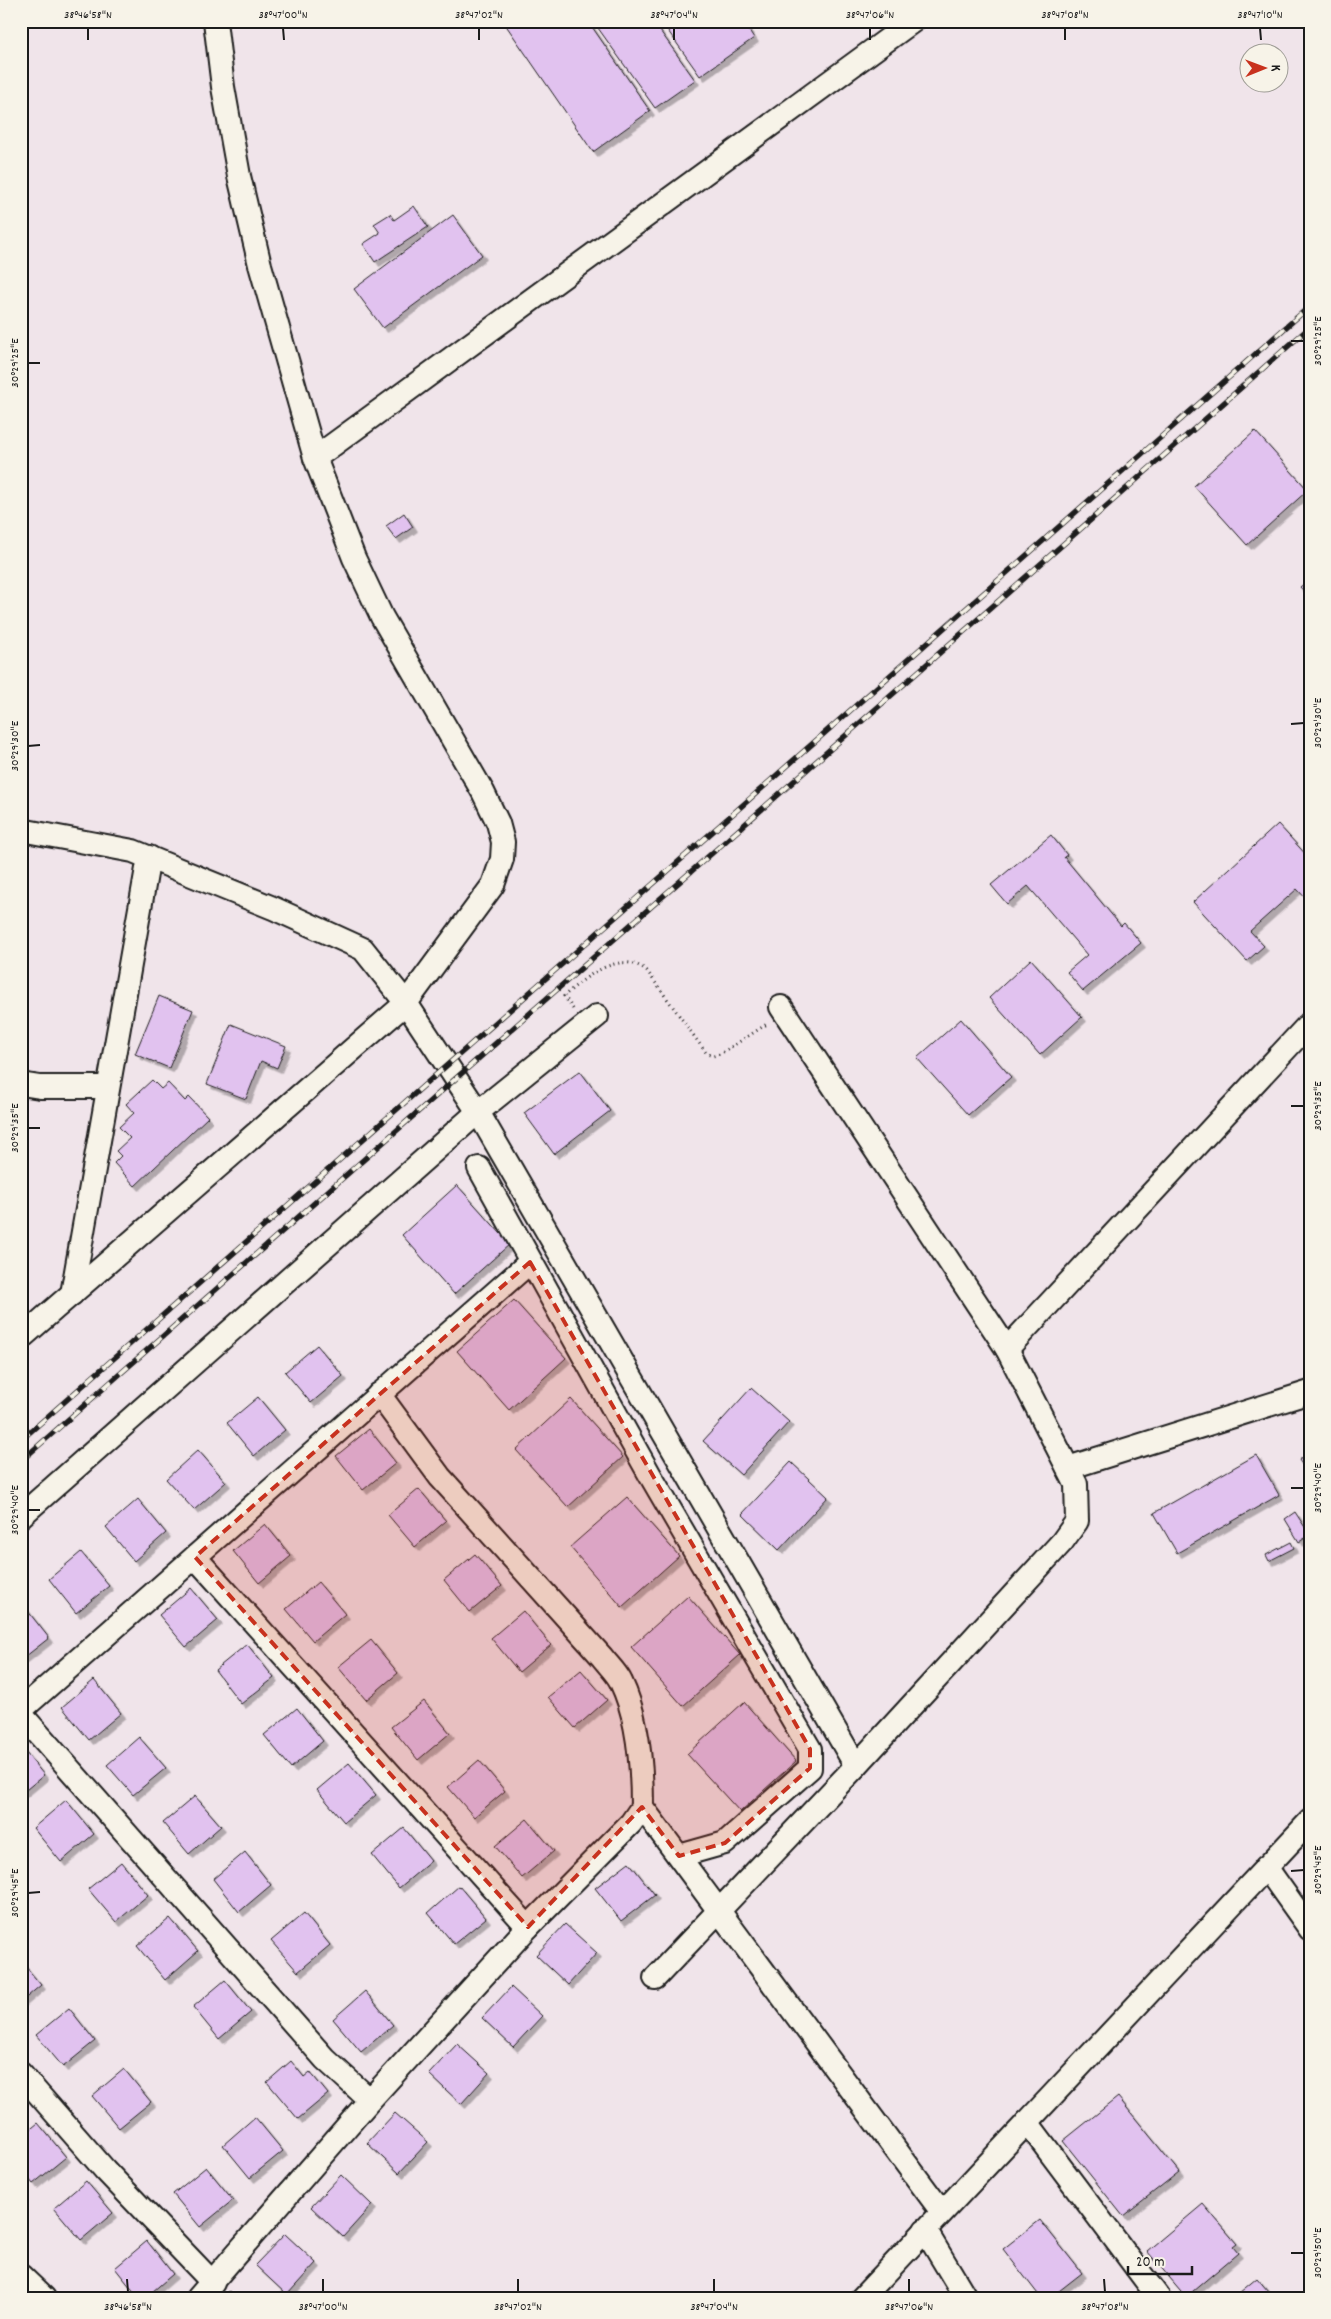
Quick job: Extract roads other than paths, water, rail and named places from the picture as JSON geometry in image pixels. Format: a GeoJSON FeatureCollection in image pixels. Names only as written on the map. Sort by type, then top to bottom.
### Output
{"type":"FeatureCollection","features":[{"type":"Feature","properties":{"kind":"street"},"geometry":{"type":"LineString","coordinates":[[21,1338],[406,1003],[493,886],[502,859],[503,842],[498,823],[484,792],[382,617],[354,558],[315,458],[260,265],[239,176],[223,87],[215,21]]}},
{"type":"Feature","properties":{"kind":"street"},"geometry":{"type":"LineString","coordinates":[[315,458],[914,21]]}},
{"type":"Feature","properties":{"kind":"street"},"geometry":{"type":"LineString","coordinates":[[21,830],[134,851],[273,908],[363,949],[406,1003],[478,1112],[856,1766]]}},
{"type":"Feature","properties":{"kind":"street"},"geometry":{"type":"LineString","coordinates":[[72,1294],[149,857]]}},
{"type":"Feature","properties":{"kind":"street"},"geometry":{"type":"LineString","coordinates":[[655,1978],[856,1766],[1062,1542],[1077,1521],[1076,1484],[1007,1349],[775,1015]]}},
{"type":"Feature","properties":{"kind":"street"},"geometry":{"type":"LineString","coordinates":[[21,1516],[478,1112],[591,1021]]}},
{"type":"Feature","properties":{"kind":"street"},"geometry":{"type":"LineString","coordinates":[[1007,1349],[1310,1023]]}},
{"type":"Feature","properties":{"kind":"street"},"geometry":{"type":"LineString","coordinates":[[21,1084],[40,1087],[108,1087]]}},
{"type":"Feature","properties":{"kind":"street"},"geometry":{"type":"LineString","coordinates":[[480,1168],[530,1262],[674,1517],[810,1749],[810,1768],[726,1844],[679,1856]]}},
{"type":"Feature","properties":{"kind":"street"},"geometry":{"type":"LineString","coordinates":[[370,2100],[325,2059],[21,1712],[530,1262]]}},
{"type":"Feature","properties":{"kind":"street"},"geometry":{"type":"LineString","coordinates":[[1068,1468],[1310,1392]]}},
{"type":"Feature","properties":{"kind":"street"},"geometry":{"type":"LineString","coordinates":[[21,2074],[206,2290],[370,2100],[528,1927],[630,1823],[642,1807],[642,1774],[631,1712],[621,1681],[440,1476],[379,1394]]}},
{"type":"Feature","properties":{"kind":"street"},"geometry":{"type":"LineString","coordinates":[[195,1557],[528,1927]]}},
{"type":"Feature","properties":{"kind":"street"},"geometry":{"type":"LineString","coordinates":[[642,1807],[942,2212]]}},
{"type":"Feature","properties":{"kind":"street"},"geometry":{"type":"LineString","coordinates":[[862,2298],[1310,1821]]}},
{"type":"Feature","properties":{"kind":"street"},"geometry":{"type":"LineString","coordinates":[[1263,1871],[1310,1929]]}},
{"type":"Feature","properties":{"kind":"street"},"geometry":{"type":"LineString","coordinates":[[1027,2122],[1159,2298]]}},
{"type":"Feature","properties":{"kind":"street"},"geometry":{"type":"LineString","coordinates":[[925,2230],[966,2298]]}},
{"type":"Feature","properties":{"kind":"street"},"geometry":{"type":"LineString","coordinates":[[21,2276],[44,2298]]}},
{"type":"Feature","properties":{"kind":"railway"},"geometry":{"type":"LineString","coordinates":[[21,1440],[1310,306]]}},
{"type":"Feature","properties":{"kind":"railway"},"geometry":{"type":"LineString","coordinates":[[21,1461],[1310,327]]}}]}
